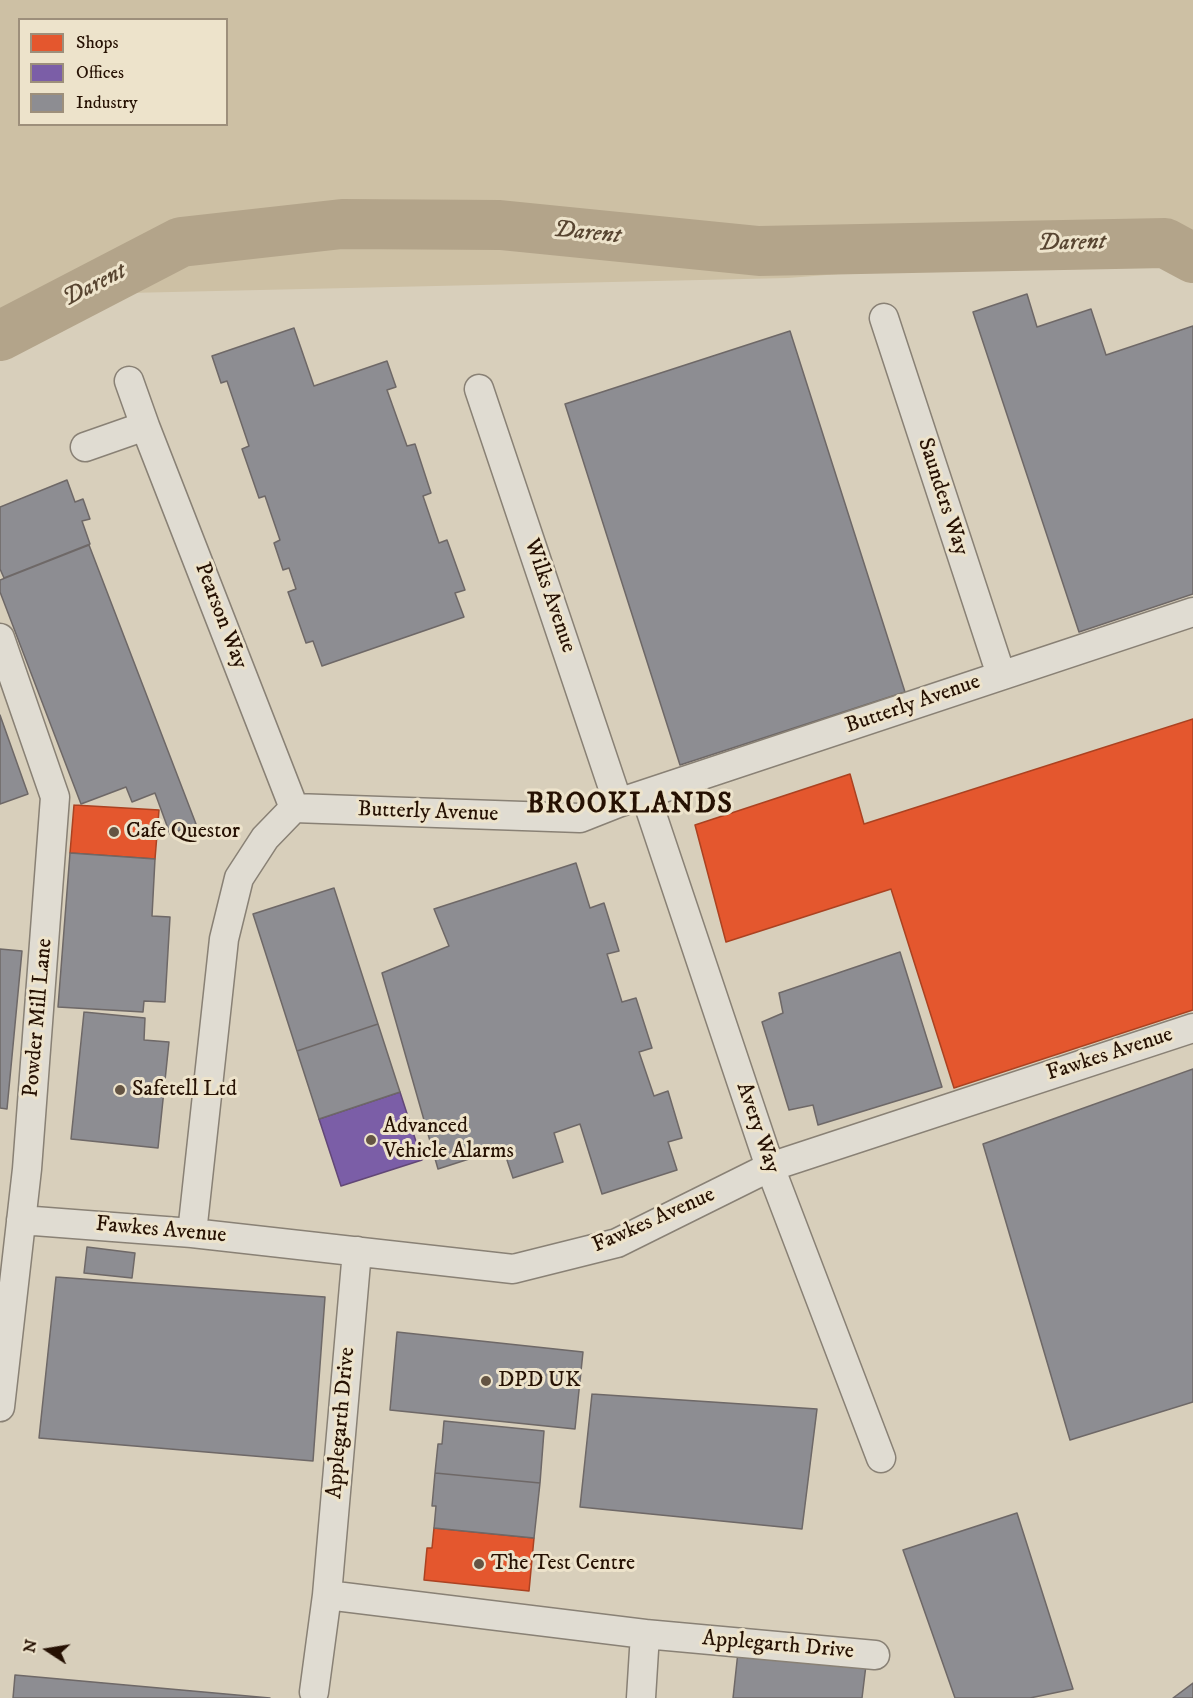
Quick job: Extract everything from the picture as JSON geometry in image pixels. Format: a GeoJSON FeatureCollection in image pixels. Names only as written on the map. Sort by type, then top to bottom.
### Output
{"type":"FeatureCollection","features":[{"type":"Feature","properties":{"kind":"street","name":"Saunders Way"},"geometry":{"type":"LineString","coordinates":[[884,318],[1001,675]]}},
{"type":"Feature","properties":{"kind":"street","name":"Pearson Way"},"geometry":{"type":"LineString","coordinates":[[129,381],[294,807]]}},
{"type":"Feature","properties":{"kind":"street","name":"Wilks Avenue"},"geometry":{"type":"LineString","coordinates":[[479,389],[618,802]]}},
{"type":"Feature","properties":{"kind":"street"},"geometry":{"type":"LineString","coordinates":[[85,447],[145,426]]}},
{"type":"Feature","properties":{"kind":"street","name":"Butterly Avenue"},"geometry":{"type":"LineString","coordinates":[[294,807],[580,818],[618,802],[1193,612]]}},
{"type":"Feature","properties":{"kind":"street","name":"Powder Mill Lane"},"geometry":{"type":"LineString","coordinates":[[0,638],[55,797],[21,1220],[0,1407]]}},
{"type":"Feature","properties":{"kind":"street","name":"Avery Way"},"geometry":{"type":"LineString","coordinates":[[645,794],[770,1167],[881,1458]]}},
{"type":"Feature","properties":{"kind":"street"},"geometry":{"type":"LineString","coordinates":[[192,1233],[224,939],[239,879],[265,838],[294,807]]}},
{"type":"Feature","properties":{"kind":"street","name":"Fawkes Avenue"},"geometry":{"type":"LineString","coordinates":[[21,1220],[192,1233],[513,1269],[617,1243],[770,1167],[1193,1028]]}},
{"type":"Feature","properties":{"kind":"street","name":"Applegarth Drive"},"geometry":{"type":"LineString","coordinates":[[314,1692],[327,1595],[357,1251]]}},
{"type":"Feature","properties":{"kind":"street","name":"Applegarth Drive"},"geometry":{"type":"LineString","coordinates":[[327,1595],[645,1634],[875,1655]]}},
{"type":"Feature","properties":{"kind":"street"},"geometry":{"type":"LineString","coordinates":[[641,1698],[645,1634]]}},
{"type":"Feature","properties":{"kind":"shaded area"},"geometry":{"type":"Polygon","coordinates":[[[0,0],[1193,0],[1193,280],[1169,266],[980,263],[788,278],[128,293],[0,356],[0,0]]]}},
{"type":"Feature","properties":{"kind":"building: Shops"},"geometry":{"type":"Polygon","coordinates":[[[1193,719],[1193,1010],[954,1088],[891,889],[726,942],[695,825],[850,774],[864,824],[1193,719]]]}},
{"type":"Feature","properties":{"kind":"building: Shops","name":"Cafe Questor"},"geometry":{"type":"Polygon","coordinates":[[[74,805],[159,810],[155,859],[70,853],[74,805]]]}},
{"type":"Feature","properties":{"kind":"building: Shops","name":"The Test Centre"},"geometry":{"type":"Polygon","coordinates":[[[434,1528],[534,1538],[529,1591],[424,1580],[427,1548],[432,1548],[434,1528]]]}},
{"type":"Feature","properties":{"kind":"building: Offices","name":"Advanced Vehicle Alarms"},"geometry":{"type":"Polygon","coordinates":[[[400,1092],[422,1160],[341,1186],[319,1119],[400,1092]]]}},
{"type":"Feature","properties":{"kind":"building: Industry"},"geometry":{"type":"Polygon","coordinates":[[[1027,294],[1037,327],[1091,309],[1106,355],[1193,326],[1193,594],[1079,632],[973,312],[1027,294]]]}},
{"type":"Feature","properties":{"kind":"building: Industry"},"geometry":{"type":"Polygon","coordinates":[[[294,328],[314,386],[387,361],[396,387],[387,390],[407,446],[415,444],[431,493],[423,496],[439,543],[447,540],[465,590],[455,593],[464,617],[322,666],[313,641],[306,643],[288,592],[296,589],[289,568],[283,570],[274,543],[280,540],[265,496],[259,498],[242,449],[249,446],[227,381],[221,383],[212,356],[294,328]]]}},
{"type":"Feature","properties":{"kind":"building: Industry"},"geometry":{"type":"Polygon","coordinates":[[[790,331],[905,692],[680,765],[565,404],[790,331]]]}},
{"type":"Feature","properties":{"kind":"building: Industry"},"geometry":{"type":"Polygon","coordinates":[[[67,480],[75,502],[83,499],[90,519],[82,521],[90,544],[4,578],[0,569],[0,507],[67,480]]]}},
{"type":"Feature","properties":{"kind":"building: Industry"},"geometry":{"type":"Polygon","coordinates":[[[89,545],[196,824],[170,834],[155,793],[132,802],[126,787],[81,804],[0,592],[0,580],[89,545]]]}},
{"type":"Feature","properties":{"kind":"building: Industry"},"geometry":{"type":"Polygon","coordinates":[[[0,715],[28,794],[0,804],[0,715]]]}},
{"type":"Feature","properties":{"kind":"building: Industry"},"geometry":{"type":"Polygon","coordinates":[[[70,853],[155,859],[152,916],[170,917],[165,1002],[144,1001],[143,1012],[58,1007],[70,853]]]}},
{"type":"Feature","properties":{"kind":"building: Industry"},"geometry":{"type":"Polygon","coordinates":[[[576,863],[590,908],[604,903],[619,951],[607,954],[622,1002],[636,998],[652,1048],[639,1052],[654,1096],[668,1091],[682,1138],[668,1142],[677,1170],[602,1194],[580,1124],[554,1133],[563,1162],[513,1178],[503,1148],[438,1169],[382,973],[449,946],[434,909],[576,863]]]}},
{"type":"Feature","properties":{"kind":"building: Industry"},"geometry":{"type":"Polygon","coordinates":[[[334,888],[378,1024],[297,1051],[253,914],[334,888]]]}},
{"type":"Feature","properties":{"kind":"building: Industry"},"geometry":{"type":"Polygon","coordinates":[[[0,949],[22,951],[7,1109],[0,1108],[0,949]]]}},
{"type":"Feature","properties":{"kind":"building: Industry"},"geometry":{"type":"Polygon","coordinates":[[[900,952],[942,1087],[818,1125],[813,1105],[789,1110],[762,1022],[783,1013],[779,993],[900,952]]]}},
{"type":"Feature","properties":{"kind":"building: Industry","name":"Safetell Ltd"},"geometry":{"type":"Polygon","coordinates":[[[84,1012],[145,1018],[144,1040],[169,1042],[158,1148],[71,1139],[84,1012]]]}},
{"type":"Feature","properties":{"kind":"building: Industry"},"geometry":{"type":"Polygon","coordinates":[[[378,1024],[400,1092],[319,1119],[297,1051],[378,1024]]]}},
{"type":"Feature","properties":{"kind":"building: Industry"},"geometry":{"type":"Polygon","coordinates":[[[1193,1069],[1193,1402],[1070,1440],[983,1144],[1193,1069]]]}},
{"type":"Feature","properties":{"kind":"building: Industry"},"geometry":{"type":"Polygon","coordinates":[[[87,1247],[135,1253],[132,1278],[84,1273],[87,1247]]]}},
{"type":"Feature","properties":{"kind":"building: Industry"},"geometry":{"type":"Polygon","coordinates":[[[56,1277],[325,1297],[313,1461],[39,1438],[56,1277]]]}},
{"type":"Feature","properties":{"kind":"building: Industry","name":"DPD UK"},"geometry":{"type":"Polygon","coordinates":[[[397,1332],[583,1352],[575,1429],[390,1410],[397,1332]]]}},
{"type":"Feature","properties":{"kind":"building: Industry"},"geometry":{"type":"Polygon","coordinates":[[[592,1394],[817,1409],[802,1529],[580,1507],[592,1394]]]}},
{"type":"Feature","properties":{"kind":"building: Industry"},"geometry":{"type":"Polygon","coordinates":[[[444,1421],[544,1431],[540,1483],[435,1473],[438,1444],[442,1444],[444,1421]]]}},
{"type":"Feature","properties":{"kind":"building: Industry"},"geometry":{"type":"Polygon","coordinates":[[[435,1473],[540,1483],[534,1538],[434,1528],[436,1506],[432,1506],[435,1473]]]}},
{"type":"Feature","properties":{"kind":"building: Industry"},"geometry":{"type":"Polygon","coordinates":[[[1017,1513],[1073,1689],[1030,1698],[955,1698],[903,1550],[1017,1513]]]}},
{"type":"Feature","properties":{"kind":"building: Industry"},"geometry":{"type":"Polygon","coordinates":[[[738,1652],[866,1665],[862,1698],[733,1698],[738,1652]]]}},
{"type":"Feature","properties":{"kind":"building: Industry"},"geometry":{"type":"Polygon","coordinates":[[[15,1675],[270,1698],[13,1698],[15,1675]]]}},
{"type":"Feature","properties":{"kind":"building: Industry"},"geometry":{"type":"Polygon","coordinates":[[[1193,1683],[1193,1698],[1173,1698],[1193,1683]]]}},
{"type":"Feature","properties":{"kind":"waterway","name":"Darent"},"geometry":{"type":"LineString","coordinates":[[0,336],[181,242],[342,224],[500,225],[759,251],[1165,243],[1193,258]]}},
{"type":"Feature","properties":{"kind":"place","name":"Cafe Questor"},"geometry":{"type":"Point","coordinates":[114,832]}},
{"type":"Feature","properties":{"kind":"place","name":"Safetell Ltd"},"geometry":{"type":"Point","coordinates":[120,1090]}},
{"type":"Feature","properties":{"kind":"place","name":"Advanced Vehicle Alarms"},"geometry":{"type":"Point","coordinates":[371,1140]}},
{"type":"Feature","properties":{"kind":"place","name":"DPD UK"},"geometry":{"type":"Point","coordinates":[486,1381]}},
{"type":"Feature","properties":{"kind":"place","name":"The Test Centre"},"geometry":{"type":"Point","coordinates":[479,1564]}},
{"type":"Feature","properties":{"kind":"district","name":"BROOKLANDS"},"geometry":{"type":"Point","coordinates":[630,806]}}]}
